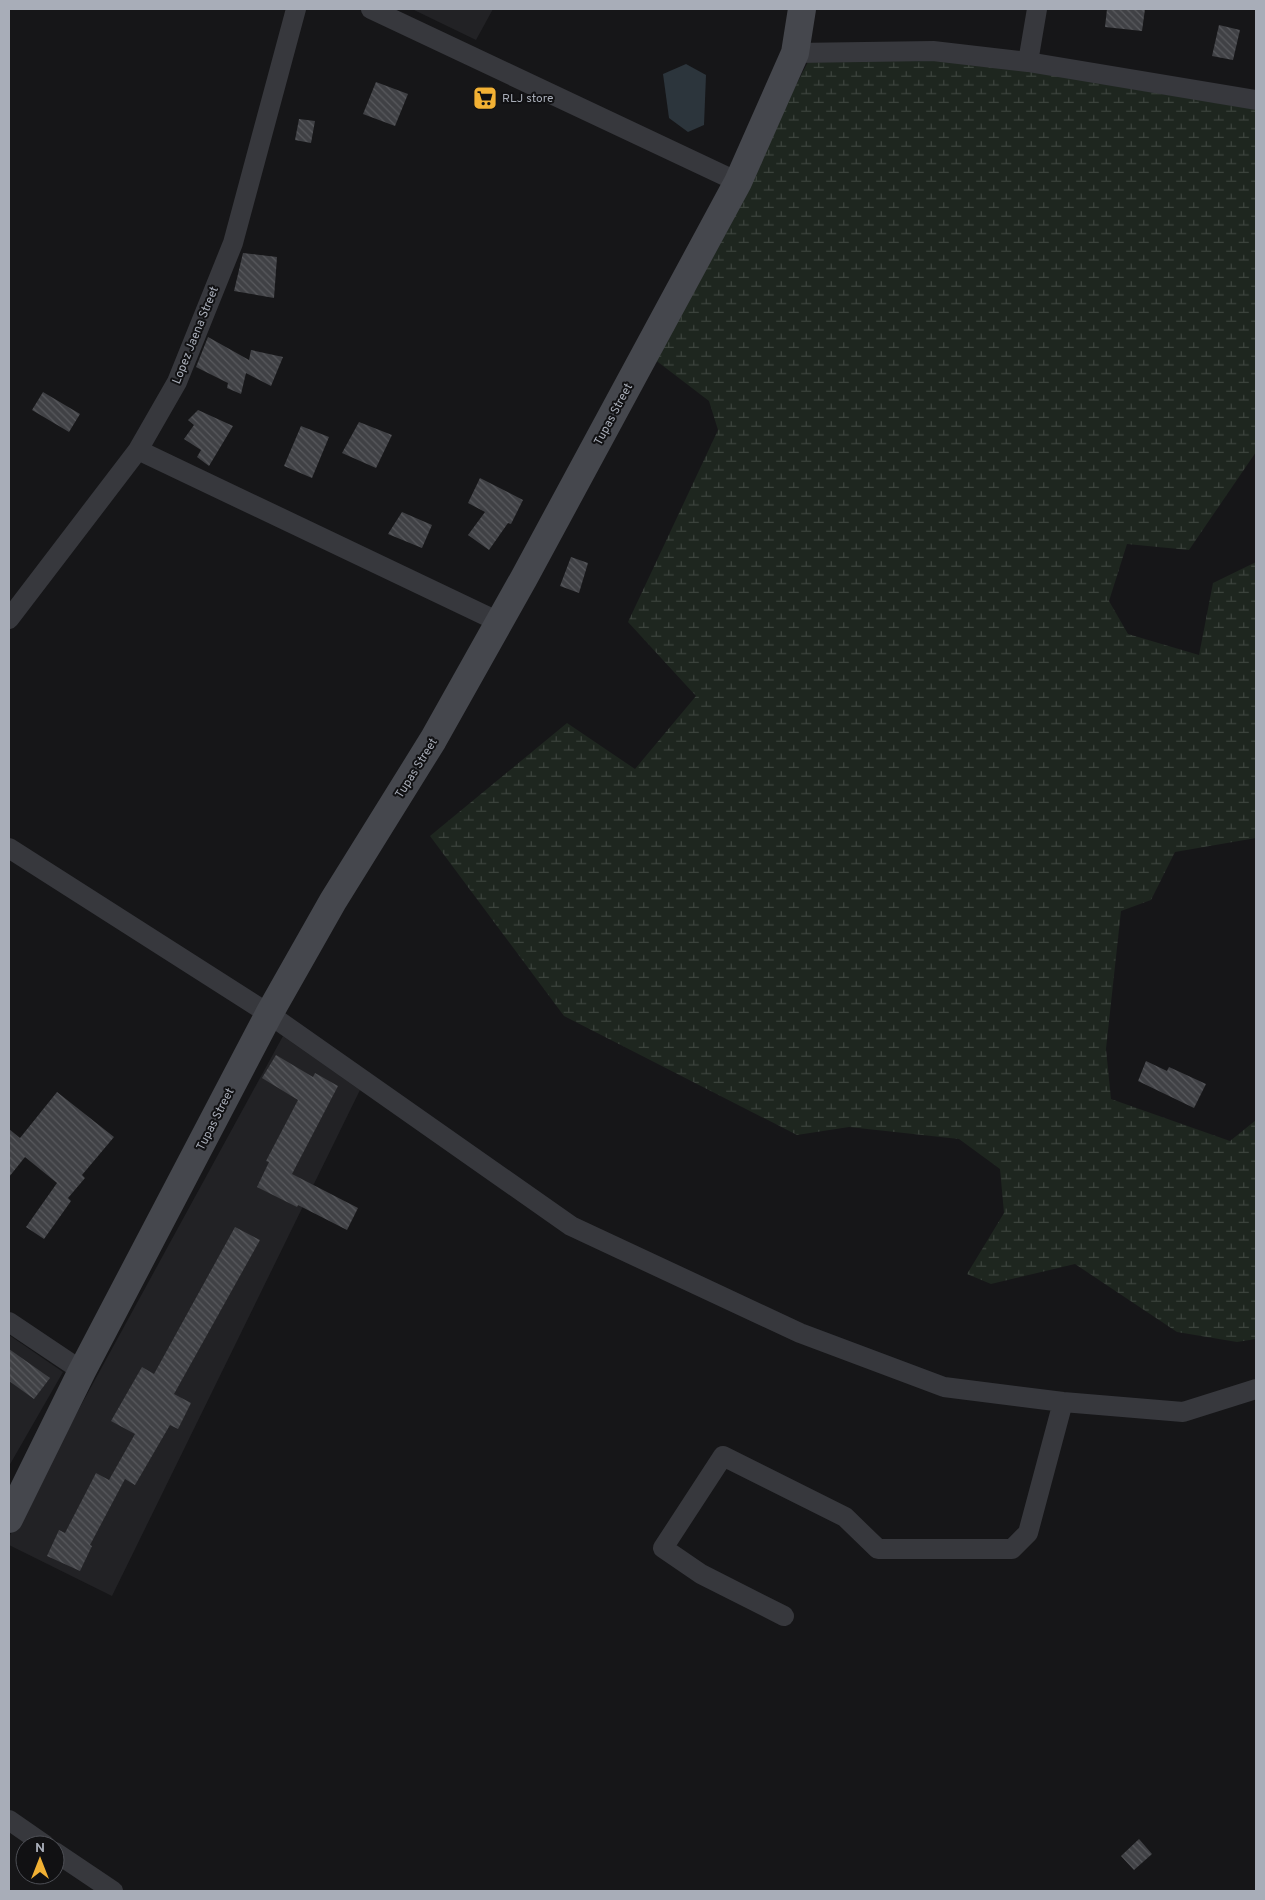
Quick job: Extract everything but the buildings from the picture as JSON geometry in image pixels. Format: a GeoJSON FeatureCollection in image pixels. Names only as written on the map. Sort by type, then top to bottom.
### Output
{"type":"FeatureCollection","features":[{"type":"Feature","properties":{"kind":"street","name":"Lopez Jaena Street"},"geometry":{"type":"LineString","coordinates":[[9,620],[138,450],[177,382],[233,243],[296,9]]}},
{"type":"Feature","properties":{"kind":"street"},"geometry":{"type":"LineString","coordinates":[[371,9],[738,182]]}},
{"type":"Feature","properties":{"kind":"street","name":"Tupas Street"},"geometry":{"type":"LineString","coordinates":[[9,1519],[82,1371],[269,1014],[333,901],[433,740],[529,570],[738,182],[795,53],[802,9]]}},
{"type":"Feature","properties":{"kind":"street"},"geometry":{"type":"LineString","coordinates":[[1028,62],[1037,9]]}},
{"type":"Feature","properties":{"kind":"street"},"geometry":{"type":"LineString","coordinates":[[795,53],[933,51],[1028,62],[1256,100]]}},
{"type":"Feature","properties":{"kind":"street"},"geometry":{"type":"LineString","coordinates":[[138,450],[499,622]]}},
{"type":"Feature","properties":{"kind":"street"},"geometry":{"type":"LineString","coordinates":[[9,848],[269,1014],[571,1226],[800,1333],[944,1387],[1063,1402],[1183,1412],[1256,1389]]}},
{"type":"Feature","properties":{"kind":"street"},"geometry":{"type":"LineString","coordinates":[[9,1322],[82,1371]]}},
{"type":"Feature","properties":{"kind":"street"},"geometry":{"type":"LineString","coordinates":[[784,1616],[701,1574],[664,1548],[723,1456],[845,1517],[878,1549],[1012,1549],[1028,1533],[1063,1402]]}},
{"type":"Feature","properties":{"kind":"street"},"geometry":{"type":"LineString","coordinates":[[9,1820],[31,1835]]}},
{"type":"Feature","properties":{"kind":"street"},"geometry":{"type":"LineString","coordinates":[[65,1859],[113,1891]]}},
{"type":"Feature","properties":{"kind":"shaded area"},"geometry":{"type":"Polygon","coordinates":[[[412,9],[493,9],[476,40],[412,9]]]}},
{"type":"Feature","properties":{"kind":"shaded area"},"geometry":{"type":"Polygon","coordinates":[[[686,64],[706,75],[704,125],[688,132],[669,118],[663,74],[686,64]]]}},
{"type":"Feature","properties":{"kind":"shaded area"},"geometry":{"type":"Polygon","coordinates":[[[283,1036],[360,1090],[112,1596],[9,1545],[9,1537],[283,1036]]]}},
{"type":"Feature","properties":{"kind":"shaded area"},"geometry":{"type":"Polygon","coordinates":[[[9,1335],[63,1372],[9,1466],[9,1335]]]}},
{"type":"Feature","properties":{"kind":"green space"},"geometry":{"type":"Polygon","coordinates":[[[921,51],[1256,103],[1256,452],[1189,550],[1127,544],[1109,601],[1128,634],[1199,655],[1213,583],[1256,562],[1256,838],[1175,852],[1151,900],[1121,911],[1106,1049],[1111,1099],[1230,1141],[1256,1120],[1256,1339],[1237,1342],[1177,1332],[1075,1264],[991,1284],[967,1274],[1004,1213],[1000,1169],[959,1139],[849,1127],[797,1135],[564,1016],[430,836],[567,723],[635,769],[696,696],[628,622],[718,430],[709,401],[654,359],[809,60],[921,51]]]}},
{"type":"Feature","properties":{"kind":"place","name":"RLJ store"},"geometry":{"type":"Point","coordinates":[485,98]}}]}
